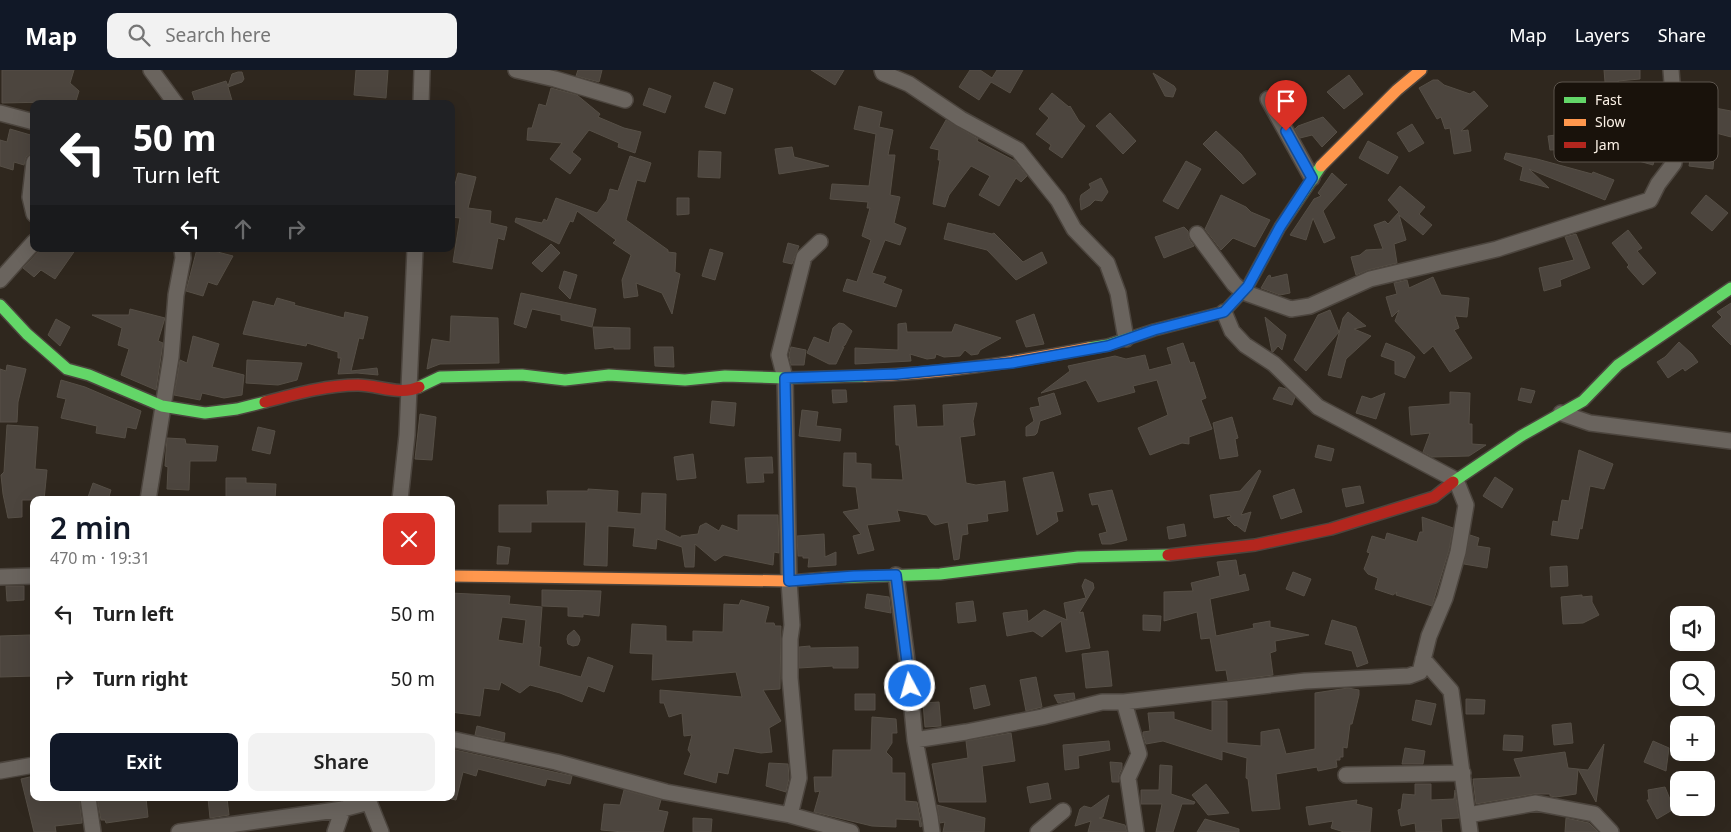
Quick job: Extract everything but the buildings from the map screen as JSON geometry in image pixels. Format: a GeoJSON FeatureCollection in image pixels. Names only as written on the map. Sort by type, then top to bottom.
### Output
{"type":"FeatureCollection","features":[{"type":"Feature","properties":{"kind":"street"},"geometry":{"type":"LineString","coordinates":[[151,70],[173,100]]}},
{"type":"Feature","properties":{"kind":"street"},"geometry":{"type":"LineString","coordinates":[[421,100],[422,70]]}},
{"type":"Feature","properties":{"kind":"street"},"geometry":{"type":"LineString","coordinates":[[516,70],[555,79],[625,100]]}},
{"type":"Feature","properties":{"kind":"street"},"geometry":{"type":"LineString","coordinates":[[882,70],[883,73],[909,84],[961,119],[1018,150],[1058,200],[1074,229],[1107,263],[1118,293],[1126,340]]}},
{"type":"Feature","properties":{"kind":"street"},"geometry":{"type":"LineString","coordinates":[[0,305],[27,334],[67,369],[89,375],[162,406],[205,413],[237,409],[309,390],[358,385],[410,391],[440,377],[522,375],[565,380],[609,376],[685,380],[725,376],[785,378],[897,374],[1012,363],[1108,346],[1154,330],[1224,312],[1248,286],[1280,227],[1321,166],[1412,73]]}},
{"type":"Feature","properties":{"kind":"street"},"geometry":{"type":"LineString","coordinates":[[1268,99],[1312,178]]}},
{"type":"Feature","properties":{"kind":"street"},"geometry":{"type":"LineString","coordinates":[[0,113],[30,121]]}},
{"type":"Feature","properties":{"kind":"street"},"geometry":{"type":"LineString","coordinates":[[1197,234],[1234,284],[1243,292],[1291,309],[1310,306],[1370,279],[1497,249],[1650,200],[1658,184],[1674,162]]}},
{"type":"Feature","properties":{"kind":"street"},"geometry":{"type":"LineString","coordinates":[[790,815],[799,778],[790,678],[792,625],[789,581],[785,378],[779,355],[804,257],[820,242]]}},
{"type":"Feature","properties":{"kind":"street"},"geometry":{"type":"LineString","coordinates":[[0,280],[30,246]]}},
{"type":"Feature","properties":{"kind":"street"},"geometry":{"type":"LineString","coordinates":[[149,496],[162,406],[172,357],[176,295],[183,258],[182,252]]}},
{"type":"Feature","properties":{"kind":"street"},"geometry":{"type":"LineString","coordinates":[[400,496],[410,391],[415,252]]}},
{"type":"Feature","properties":{"kind":"street"},"geometry":{"type":"LineString","coordinates":[[455,576],[789,581],[854,576],[940,574],[1078,556],[1159,556],[1255,545],[1331,529],[1434,498],[1456,480],[1521,436],[1583,401],[1618,365],[1731,288]]}},
{"type":"Feature","properties":{"kind":"street"},"geometry":{"type":"LineString","coordinates":[[915,740],[1042,718],[1102,702],[1124,702],[1304,681],[1409,676],[1420,672],[1429,636],[1445,598],[1458,552],[1466,505],[1456,480],[1318,408],[1274,364],[1245,345],[1232,331],[1224,312]]}},
{"type":"Feature","properties":{"kind":"street"},"geometry":{"type":"LineString","coordinates":[[1561,413],[1590,423],[1731,441]]}},
{"type":"Feature","properties":{"kind":"street"},"geometry":{"type":"LineString","coordinates":[[896,575],[915,740],[932,832]]}},
{"type":"Feature","properties":{"kind":"street"},"geometry":{"type":"LineString","coordinates":[[0,577],[30,576]]}},
{"type":"Feature","properties":{"kind":"street"},"geometry":{"type":"LineString","coordinates":[[1423,659],[1452,691],[1470,832]]}},
{"type":"Feature","properties":{"kind":"street"},"geometry":{"type":"LineString","coordinates":[[1124,702],[1139,754],[1128,778],[1136,832]]}},
{"type":"Feature","properties":{"kind":"street"},"geometry":{"type":"LineString","coordinates":[[455,740],[556,762],[666,792],[790,815],[851,832]]}},
{"type":"Feature","properties":{"kind":"street"},"geometry":{"type":"LineString","coordinates":[[0,771],[30,765]]}},
{"type":"Feature","properties":{"kind":"street"},"geometry":{"type":"LineString","coordinates":[[1346,775],[1463,773]]}},
{"type":"Feature","properties":{"kind":"street"},"geometry":{"type":"LineString","coordinates":[[88,801],[93,832]]}},
{"type":"Feature","properties":{"kind":"street"},"geometry":{"type":"LineString","coordinates":[[179,832],[343,809],[366,801]]}},
{"type":"Feature","properties":{"kind":"street"},"geometry":{"type":"LineString","coordinates":[[369,801],[381,832]]}},
{"type":"Feature","properties":{"kind":"street"},"geometry":{"type":"LineString","coordinates":[[1468,815],[1536,803],[1594,814],[1611,832]]}},
{"type":"Feature","properties":{"kind":"street"},"geometry":{"type":"LineString","coordinates":[[335,832],[343,809]]}},
{"type":"Feature","properties":{"kind":"street"},"geometry":{"type":"LineString","coordinates":[[1038,832],[1063,811]]}},
{"type":"Feature","properties":{"kind":"traffic: fast"},"geometry":{"type":"LineString","coordinates":[[1089,348],[1108,345],[1154,330],[1224,312],[1248,286],[1280,227],[1321,166]]}},
{"type":"Feature","properties":{"kind":"traffic: fast"},"geometry":{"type":"LineString","coordinates":[[1453,482],[1521,436],[1583,401],[1618,365],[1731,288]]}},
{"type":"Feature","properties":{"kind":"traffic: fast"},"geometry":{"type":"LineString","coordinates":[[0,305],[27,334],[67,369],[89,375],[162,406],[205,413],[237,409],[265,402]]}},
{"type":"Feature","properties":{"kind":"traffic: fast"},"geometry":{"type":"LineString","coordinates":[[419,387],[440,377],[522,375],[565,380],[609,375],[685,380],[725,376],[785,378],[865,376]]}},
{"type":"Feature","properties":{"kind":"traffic: fast"},"geometry":{"type":"LineString","coordinates":[[827,578],[940,574],[1078,557],[1168,555]]}},
{"type":"Feature","properties":{"kind":"traffic: slow"},"geometry":{"type":"LineString","coordinates":[[1321,166],[1397,90],[1421,70]]}},
{"type":"Feature","properties":{"kind":"traffic: slow"},"geometry":{"type":"LineString","coordinates":[[865,376],[922,373],[1033,358],[1089,348]]}},
{"type":"Feature","properties":{"kind":"traffic: slow"},"geometry":{"type":"LineString","coordinates":[[455,576],[789,581],[827,578]]}},
{"type":"Feature","properties":{"kind":"traffic: jam"},"geometry":{"type":"LineString","coordinates":[[265,402],[311,390],[334,387],[366,385],[397,390],[419,387]]}},
{"type":"Feature","properties":{"kind":"traffic: jam"},"geometry":{"type":"LineString","coordinates":[[1168,555],[1255,545],[1331,529],[1434,497],[1453,482]]}},
{"type":"Feature","properties":{"kind":"route"},"geometry":{"type":"LineString","coordinates":[[910,686],[896,575],[789,581],[785,378],[897,374],[1012,363],[1108,346],[1154,330],[1224,312],[1248,286],[1280,227],[1312,178],[1286,131]]}}]}
